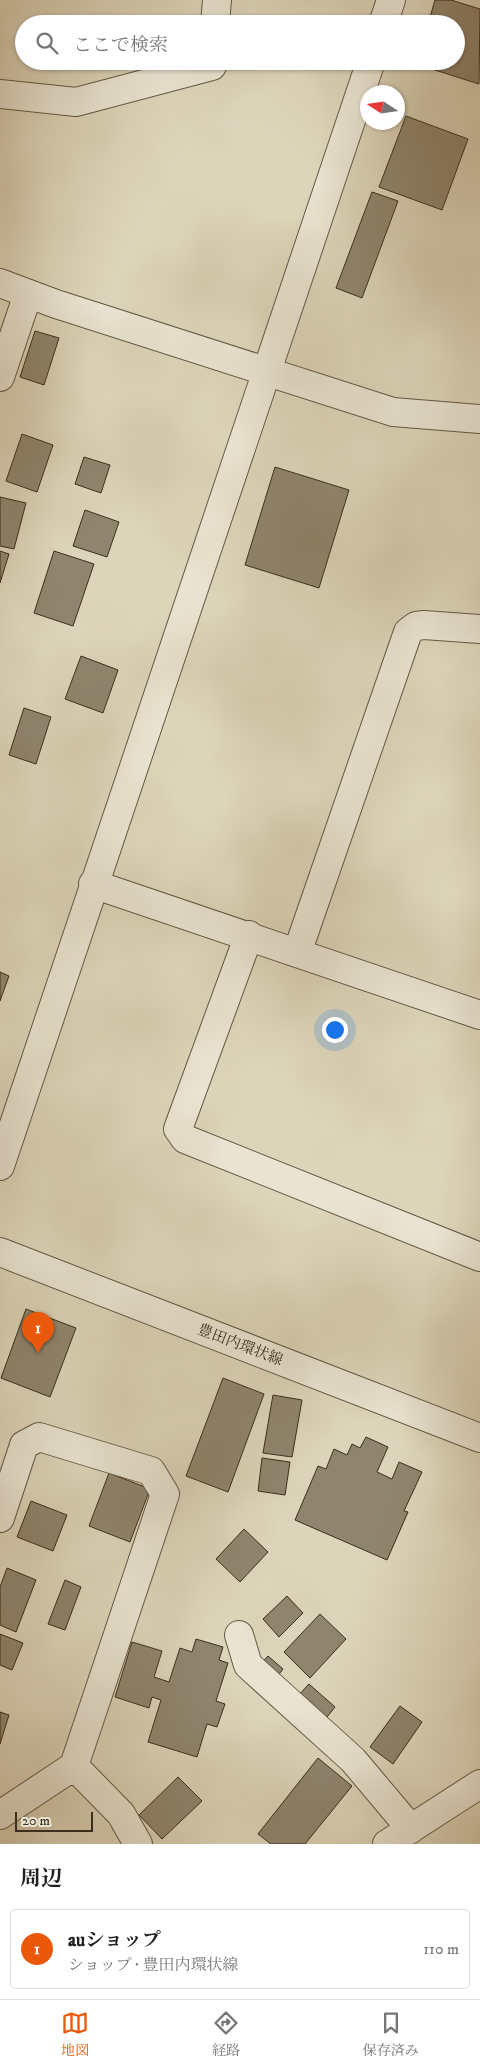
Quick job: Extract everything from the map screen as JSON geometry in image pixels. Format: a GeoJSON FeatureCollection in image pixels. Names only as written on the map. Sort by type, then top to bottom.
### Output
{"type":"FeatureCollection","features":[{"type":"Feature","properties":{"kind":"street"},"geometry":{"type":"LineString","coordinates":[[216,15],[217,0]]}},
{"type":"Feature","properties":{"kind":"street"},"geometry":{"type":"LineString","coordinates":[[386,15],[391,0]]}},
{"type":"Feature","properties":{"kind":"street"},"geometry":{"type":"LineString","coordinates":[[0,94],[76,102],[197,70]]}},
{"type":"Feature","properties":{"kind":"street"},"geometry":{"type":"LineString","coordinates":[[0,1166],[93,884],[268,372],[368,70]]}},
{"type":"Feature","properties":{"kind":"street"},"geometry":{"type":"LineString","coordinates":[[0,283],[28,294],[393,412],[480,419]]}},
{"type":"Feature","properties":{"kind":"street"},"geometry":{"type":"LineString","coordinates":[[0,377],[28,294]]}},
{"type":"Feature","properties":{"kind":"street"},"geometry":{"type":"LineString","coordinates":[[297,953],[408,632],[416,626],[424,625],[480,629]]}},
{"type":"Feature","properties":{"kind":"street"},"geometry":{"type":"LineString","coordinates":[[93,884],[480,1014]]}},
{"type":"Feature","properties":{"kind":"street"},"geometry":{"type":"LineString","coordinates":[[248,935],[178,1129],[185,1139],[480,1257]]}},
{"type":"Feature","properties":{"kind":"street","name":"豊田内環状線"},"geometry":{"type":"LineString","coordinates":[[0,1252],[480,1438]]}},
{"type":"Feature","properties":{"kind":"street"},"geometry":{"type":"LineString","coordinates":[[0,1518],[24,1445],[39,1437],[151,1471],[165,1494],[74,1766],[0,1815]]}},
{"type":"Feature","properties":{"kind":"street"},"geometry":{"type":"LineString","coordinates":[[239,1635],[248,1665],[353,1760],[411,1829]]}},
{"type":"Feature","properties":{"kind":"street"},"geometry":{"type":"LineString","coordinates":[[74,1766],[121,1814],[138,1844]]}},
{"type":"Feature","properties":{"kind":"street"},"geometry":{"type":"LineString","coordinates":[[387,1844],[480,1784]]}},
{"type":"Feature","properties":{"kind":"building"},"geometry":{"type":"Polygon","coordinates":[[[435,0],[451,0],[480,9],[479,84],[435,70],[465,70],[465,15],[431,15],[435,0]]]}},
{"type":"Feature","properties":{"kind":"building"},"geometry":{"type":"Polygon","coordinates":[[[406,116],[468,139],[442,210],[379,187],[401,130],[405,130],[406,116]]]}},
{"type":"Feature","properties":{"kind":"building"},"geometry":{"type":"Polygon","coordinates":[[[372,192],[398,201],[362,298],[336,288],[372,192]]]}},
{"type":"Feature","properties":{"kind":"building"},"geometry":{"type":"Polygon","coordinates":[[[35,331],[59,338],[44,385],[20,377],[35,331]]]}},
{"type":"Feature","properties":{"kind":"building"},"geometry":{"type":"Polygon","coordinates":[[[22,434],[53,445],[37,492],[6,481],[22,434]]]}},
{"type":"Feature","properties":{"kind":"building"},"geometry":{"type":"Polygon","coordinates":[[[84,457],[110,465],[101,493],[75,484],[84,457]]]}},
{"type":"Feature","properties":{"kind":"building"},"geometry":{"type":"Polygon","coordinates":[[[275,467],[349,490],[319,588],[245,565],[275,467]]]}},
{"type":"Feature","properties":{"kind":"building"},"geometry":{"type":"Polygon","coordinates":[[[0,497],[26,503],[14,549],[0,546],[0,497]]]}},
{"type":"Feature","properties":{"kind":"building"},"geometry":{"type":"Polygon","coordinates":[[[85,510],[119,522],[107,557],[73,546],[85,510]]]}},
{"type":"Feature","properties":{"kind":"building"},"geometry":{"type":"Polygon","coordinates":[[[0,551],[9,554],[0,583],[0,551]]]}},
{"type":"Feature","properties":{"kind":"building"},"geometry":{"type":"Polygon","coordinates":[[[54,551],[94,564],[73,626],[34,613],[54,551]]]}},
{"type":"Feature","properties":{"kind":"building"},"geometry":{"type":"Polygon","coordinates":[[[81,656],[118,670],[103,713],[65,699],[81,656]]]}},
{"type":"Feature","properties":{"kind":"building"},"geometry":{"type":"Polygon","coordinates":[[[24,708],[51,717],[36,764],[9,755],[24,708]]]}},
{"type":"Feature","properties":{"kind":"building"},"geometry":{"type":"Polygon","coordinates":[[[0,972],[9,976],[0,1001],[0,972]]]}},
{"type":"Feature","properties":{"kind":"building"},"geometry":{"type":"Polygon","coordinates":[[[26,1309],[76,1328],[50,1397],[1,1378],[26,1309]]]}},
{"type":"Feature","properties":{"kind":"building"},"geometry":{"type":"Polygon","coordinates":[[[223,1378],[264,1394],[228,1492],[186,1476],[223,1378]]]}},
{"type":"Feature","properties":{"kind":"building"},"geometry":{"type":"Polygon","coordinates":[[[273,1395],[302,1400],[292,1457],[263,1453],[273,1395]]]}},
{"type":"Feature","properties":{"kind":"building"},"geometry":{"type":"Polygon","coordinates":[[[366,1437],[388,1447],[377,1472],[392,1479],[399,1462],[422,1472],[404,1511],[408,1512],[387,1560],[295,1520],[318,1466],[326,1469],[334,1449],[347,1455],[352,1444],[360,1448],[366,1437]]]}},
{"type":"Feature","properties":{"kind":"building"},"geometry":{"type":"Polygon","coordinates":[[[262,1458],[290,1462],[285,1495],[258,1491],[262,1458]]]}},
{"type":"Feature","properties":{"kind":"building"},"geometry":{"type":"Polygon","coordinates":[[[109,1473],[150,1489],[130,1542],[89,1526],[109,1473]]]}},
{"type":"Feature","properties":{"kind":"building"},"geometry":{"type":"Polygon","coordinates":[[[31,1501],[67,1515],[53,1551],[17,1537],[31,1501]]]}},
{"type":"Feature","properties":{"kind":"building"},"geometry":{"type":"Polygon","coordinates":[[[244,1529],[268,1552],[240,1582],[216,1559],[244,1529]]]}},
{"type":"Feature","properties":{"kind":"building"},"geometry":{"type":"Polygon","coordinates":[[[7,1568],[36,1580],[16,1632],[0,1625],[0,1587],[7,1568]]]}},
{"type":"Feature","properties":{"kind":"building"},"geometry":{"type":"Polygon","coordinates":[[[65,1580],[81,1587],[65,1630],[48,1624],[65,1580]]]}},
{"type":"Feature","properties":{"kind":"building"},"geometry":{"type":"Polygon","coordinates":[[[287,1596],[303,1613],[279,1637],[263,1619],[287,1596]]]}},
{"type":"Feature","properties":{"kind":"building"},"geometry":{"type":"Polygon","coordinates":[[[320,1614],[346,1639],[310,1678],[284,1652],[320,1614]]]}},
{"type":"Feature","properties":{"kind":"building"},"geometry":{"type":"Polygon","coordinates":[[[0,1634],[23,1643],[12,1670],[0,1665],[0,1634]]]}},
{"type":"Feature","properties":{"kind":"building"},"geometry":{"type":"Polygon","coordinates":[[[196,1639],[223,1647],[219,1660],[228,1663],[216,1701],[225,1704],[217,1727],[207,1724],[197,1757],[148,1742],[161,1700],[152,1697],[149,1708],[115,1697],[132,1642],[162,1651],[154,1677],[169,1682],[180,1648],[192,1652],[196,1639]]]}},
{"type":"Feature","properties":{"kind":"building"},"geometry":{"type":"Polygon","coordinates":[[[268,1656],[283,1669],[273,1682],[257,1668],[268,1656]]]}},
{"type":"Feature","properties":{"kind":"building"},"geometry":{"type":"Polygon","coordinates":[[[309,1684],[335,1707],[323,1722],[296,1698],[309,1684]]]}},
{"type":"Feature","properties":{"kind":"building"},"geometry":{"type":"Polygon","coordinates":[[[400,1706],[422,1722],[393,1764],[370,1747],[400,1706]]]}},
{"type":"Feature","properties":{"kind":"building"},"geometry":{"type":"Polygon","coordinates":[[[0,1712],[9,1715],[0,1744],[0,1712]]]}},
{"type":"Feature","properties":{"kind":"building"},"geometry":{"type":"Polygon","coordinates":[[[318,1758],[352,1786],[305,1844],[271,1844],[258,1834],[318,1758]]]}},
{"type":"Feature","properties":{"kind":"building"},"geometry":{"type":"Polygon","coordinates":[[[178,1777],[202,1801],[162,1839],[139,1815],[178,1777]]]}},
{"type":"Feature","properties":{"kind":"place","name":"auショップ"},"geometry":{"type":"Point","coordinates":[38,1353]}}]}
